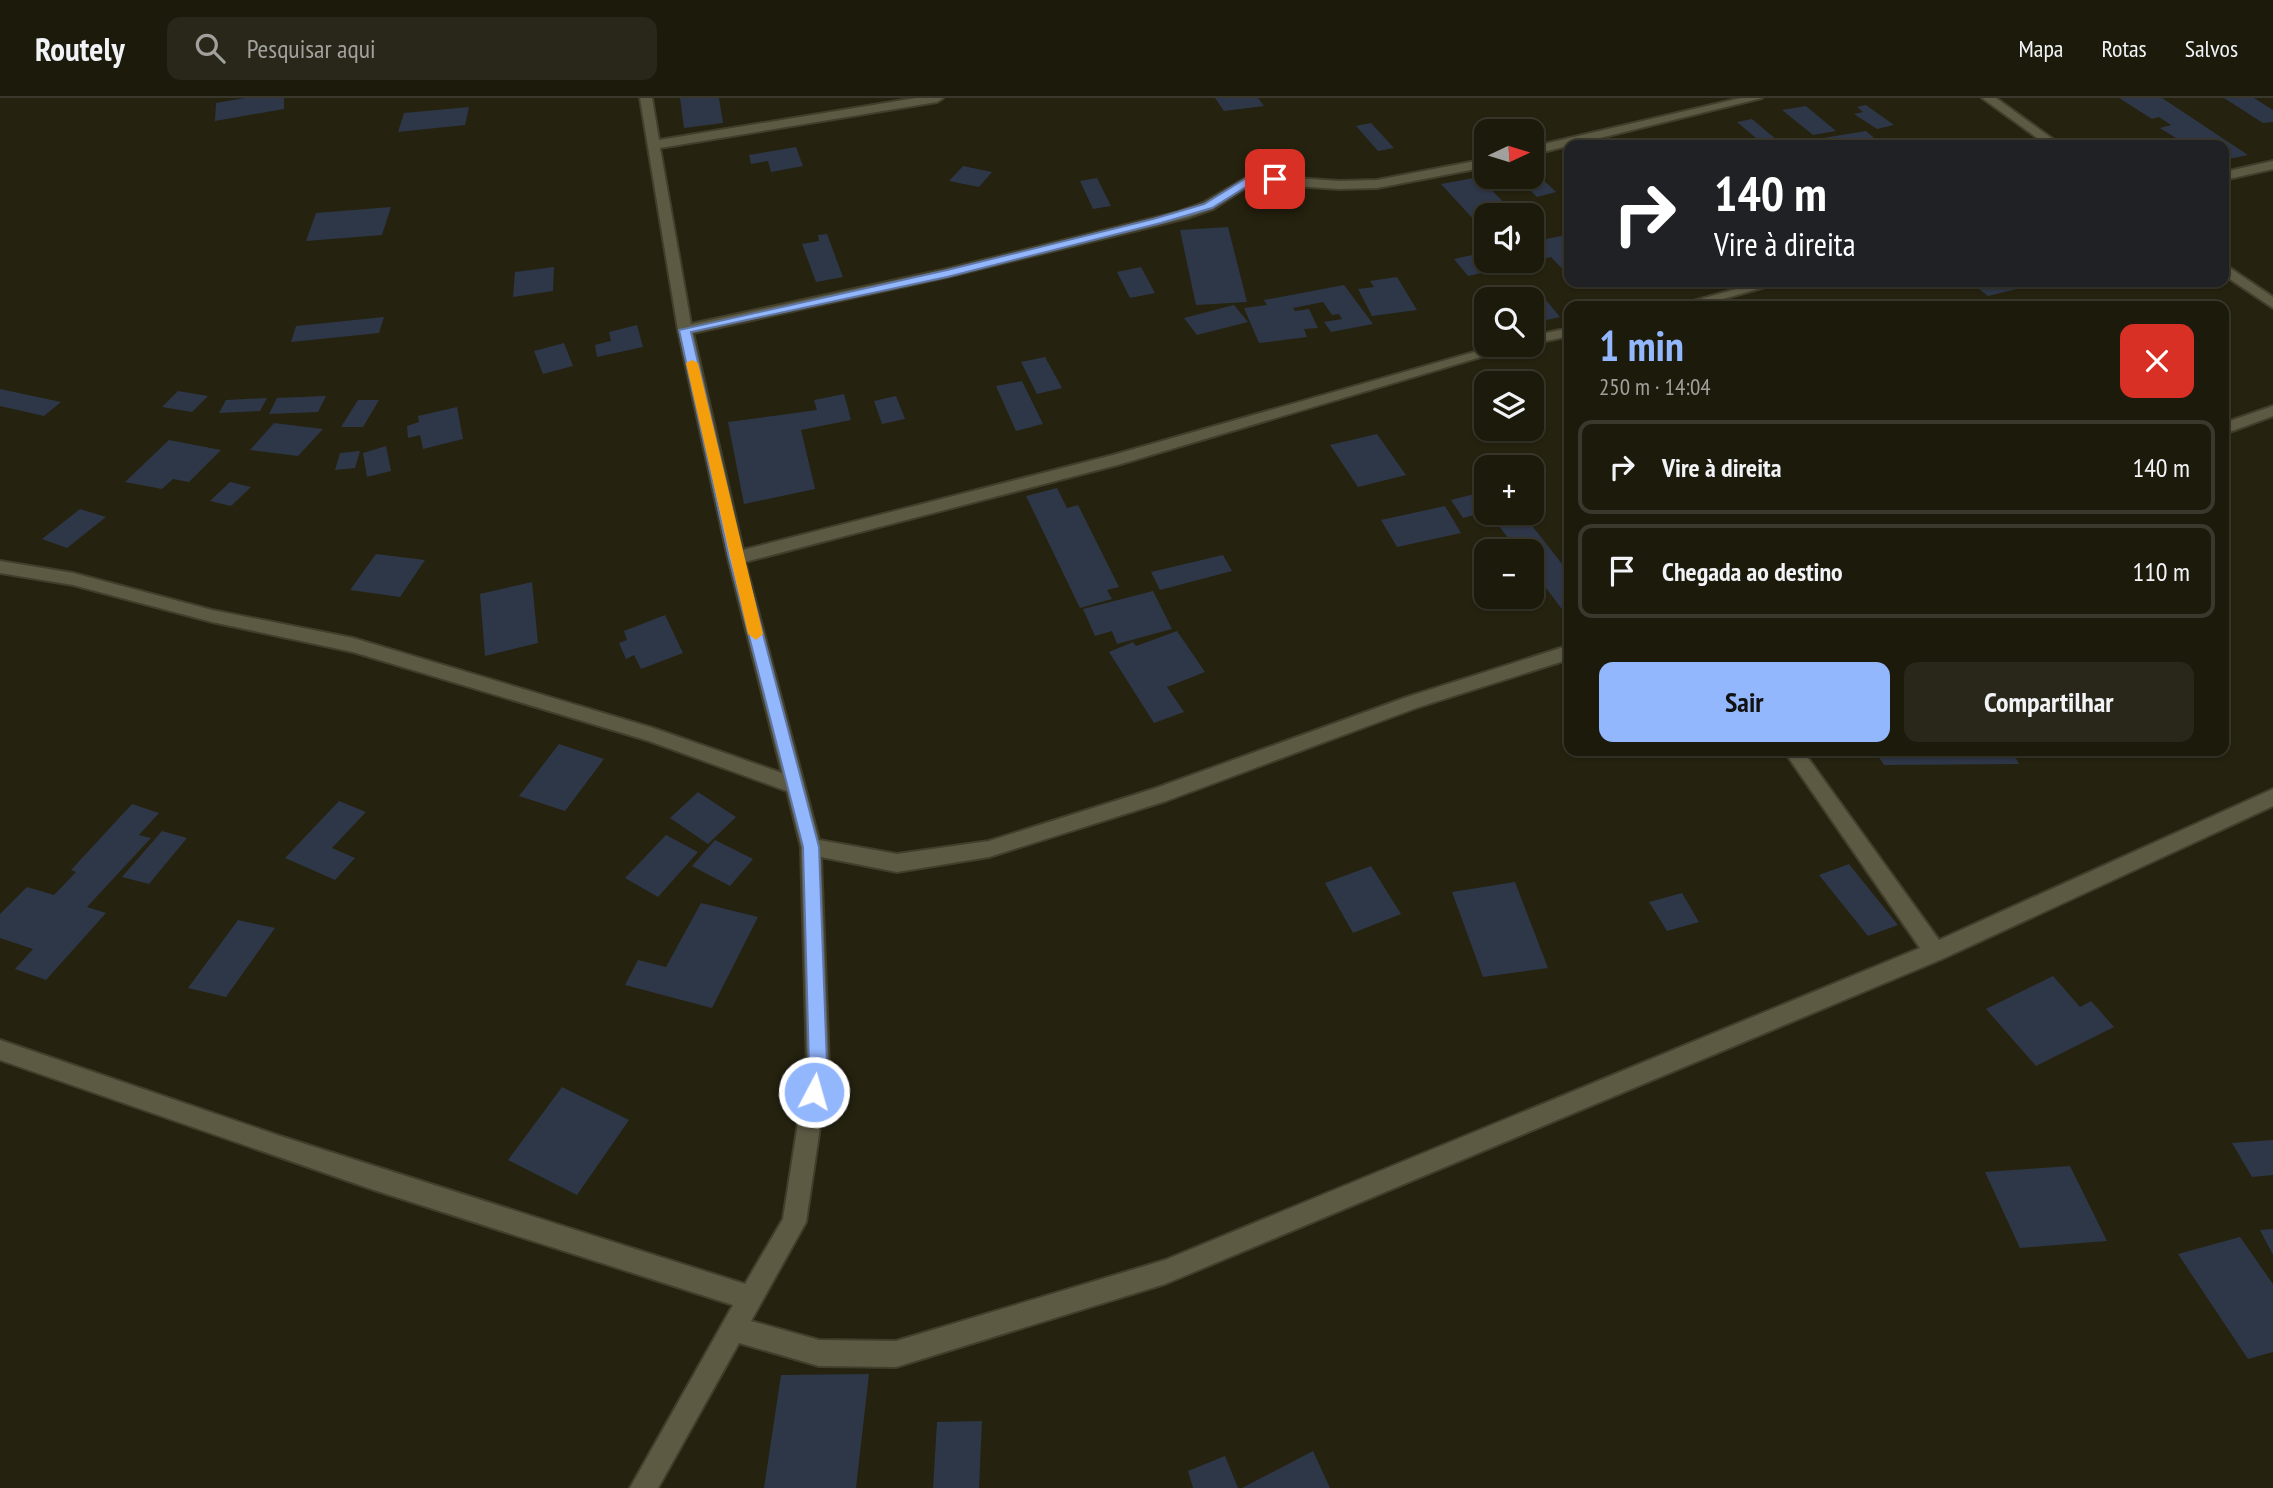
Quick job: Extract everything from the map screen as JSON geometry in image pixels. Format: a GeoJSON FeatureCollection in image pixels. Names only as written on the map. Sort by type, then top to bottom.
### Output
{"type":"FeatureCollection","features":[{"type":"Feature","properties":{"kind":"street"},"geometry":{"type":"LineString","coordinates":[[643,1488],[794,1222],[818,1066],[811,847],[736,558],[685,330],[646,98]]}},
{"type":"Feature","properties":{"kind":"street"},"geometry":{"type":"LineString","coordinates":[[654,145],[937,98]]}},
{"type":"Feature","properties":{"kind":"street"},"geometry":{"type":"LineString","coordinates":[[1578,140],[1756,98]]}},
{"type":"Feature","properties":{"kind":"street"},"geometry":{"type":"LineString","coordinates":[[1988,98],[2048,140]]}},
{"type":"Feature","properties":{"kind":"street"},"geometry":{"type":"LineString","coordinates":[[1544,148],[1564,143]]}},
{"type":"Feature","properties":{"kind":"street"},"geometry":{"type":"LineString","coordinates":[[685,330],[947,273],[1182,215],[1208,206],[1251,179],[1339,185],[1377,184],[1474,165]]}},
{"type":"Feature","properties":{"kind":"street"},"geometry":{"type":"LineString","coordinates":[[2229,175],[2273,165]]}},
{"type":"Feature","properties":{"kind":"street"},"geometry":{"type":"LineString","coordinates":[[2229,272],[2273,304]]}},
{"type":"Feature","properties":{"kind":"street"},"geometry":{"type":"LineString","coordinates":[[1703,301],[1757,287]]}},
{"type":"Feature","properties":{"kind":"street"},"geometry":{"type":"LineString","coordinates":[[1544,337],[1564,333]]}},
{"type":"Feature","properties":{"kind":"street"},"geometry":{"type":"LineString","coordinates":[[736,558],[1115,460],[1474,357]]}},
{"type":"Feature","properties":{"kind":"street"},"geometry":{"type":"LineString","coordinates":[[2229,427],[2273,411]]}},
{"type":"Feature","properties":{"kind":"street"},"geometry":{"type":"LineString","coordinates":[[0,566],[73,579],[212,615],[353,645],[653,735],[796,786]]}},
{"type":"Feature","properties":{"kind":"street"},"geometry":{"type":"LineString","coordinates":[[811,847],[897,863],[989,849],[1159,795],[1413,702],[1564,654]]}},
{"type":"Feature","properties":{"kind":"street"},"geometry":{"type":"LineString","coordinates":[[1797,756],[1935,952]]}},
{"type":"Feature","properties":{"kind":"street"},"geometry":{"type":"LineString","coordinates":[[735,1329],[819,1353],[896,1354],[1165,1272],[1935,952],[2273,797]]}},
{"type":"Feature","properties":{"kind":"street"},"geometry":{"type":"LineString","coordinates":[[0,1050],[167,1111],[485,1216],[751,1298]]}},
{"type":"Feature","properties":{"kind":"building"},"geometry":{"type":"Polygon","coordinates":[[[245,98],[284,98],[284,109],[215,121],[216,103],[245,98]]]}},
{"type":"Feature","properties":{"kind":"building"},"geometry":{"type":"Polygon","coordinates":[[[680,98],[719,98],[723,123],[684,128],[680,98]]]}},
{"type":"Feature","properties":{"kind":"building"},"geometry":{"type":"Polygon","coordinates":[[[1215,98],[1258,98],[1264,106],[1224,111],[1215,98]]]}},
{"type":"Feature","properties":{"kind":"building"},"geometry":{"type":"Polygon","coordinates":[[[2119,98],[2162,98],[2225,140],[2179,140],[2160,128],[2171,125],[2159,117],[2152,119],[2119,98]]]}},
{"type":"Feature","properties":{"kind":"building"},"geometry":{"type":"Polygon","coordinates":[[[2224,98],[2254,98],[2273,110],[2273,122],[2263,123],[2224,98]]]}},
{"type":"Feature","properties":{"kind":"building"},"geometry":{"type":"Polygon","coordinates":[[[1866,105],[1894,125],[1877,129],[1854,114],[1863,112],[1857,107],[1866,105]]]}},
{"type":"Feature","properties":{"kind":"building"},"geometry":{"type":"Polygon","coordinates":[[[1806,106],[1836,131],[1813,135],[1782,110],[1806,106]]]}},
{"type":"Feature","properties":{"kind":"building"},"geometry":{"type":"Polygon","coordinates":[[[469,107],[465,125],[398,132],[404,113],[469,107]]]}},
{"type":"Feature","properties":{"kind":"building"},"geometry":{"type":"Polygon","coordinates":[[[1752,119],[1777,140],[1758,140],[1737,122],[1752,119]]]}},
{"type":"Feature","properties":{"kind":"building"},"geometry":{"type":"Polygon","coordinates":[[[1371,123],[1394,148],[1378,151],[1356,126],[1371,123]]]}},
{"type":"Feature","properties":{"kind":"building"},"geometry":{"type":"Polygon","coordinates":[[[1866,131],[1876,140],[1818,140],[1866,131]]]}},
{"type":"Feature","properties":{"kind":"building"},"geometry":{"type":"Polygon","coordinates":[[[2229,142],[2248,155],[2229,159],[2229,142]]]}},
{"type":"Feature","properties":{"kind":"building"},"geometry":{"type":"Polygon","coordinates":[[[796,147],[803,166],[771,172],[768,161],[751,164],[749,155],[796,147]]]}},
{"type":"Feature","properties":{"kind":"building"},"geometry":{"type":"Polygon","coordinates":[[[963,166],[992,172],[979,187],[949,181],[963,166]]]}},
{"type":"Feature","properties":{"kind":"building"},"geometry":{"type":"Polygon","coordinates":[[[1097,178],[1111,206],[1093,209],[1080,181],[1097,178]]]}},
{"type":"Feature","properties":{"kind":"building"},"geometry":{"type":"Polygon","coordinates":[[[1474,178],[1474,189],[1491,189],[1504,203],[1474,203],[1474,220],[1441,184],[1474,178]]]}},
{"type":"Feature","properties":{"kind":"building"},"geometry":{"type":"Polygon","coordinates":[[[1544,181],[1556,192],[1537,197],[1529,189],[1544,189],[1544,181]]]}},
{"type":"Feature","properties":{"kind":"building"},"geometry":{"type":"Polygon","coordinates":[[[391,207],[382,235],[306,241],[316,213],[391,207]]]}},
{"type":"Feature","properties":{"kind":"building"},"geometry":{"type":"Polygon","coordinates":[[[1228,227],[1247,302],[1196,305],[1180,230],[1228,227]]]}},
{"type":"Feature","properties":{"kind":"building"},"geometry":{"type":"Polygon","coordinates":[[[827,234],[843,277],[816,282],[802,244],[819,241],[818,235],[827,234]]]}},
{"type":"Feature","properties":{"kind":"building"},"geometry":{"type":"Polygon","coordinates":[[[1564,235],[1564,271],[1551,257],[1544,259],[1544,239],[1564,235]]]}},
{"type":"Feature","properties":{"kind":"building"},"geometry":{"type":"Polygon","coordinates":[[[1474,255],[1474,273],[1481,273],[1468,276],[1454,259],[1474,255]]]}},
{"type":"Feature","properties":{"kind":"building"},"geometry":{"type":"Polygon","coordinates":[[[554,267],[553,291],[513,297],[515,272],[554,267]]]}},
{"type":"Feature","properties":{"kind":"building"},"geometry":{"type":"Polygon","coordinates":[[[1141,267],[1155,293],[1130,298],[1117,272],[1141,267]]]}},
{"type":"Feature","properties":{"kind":"building"},"geometry":{"type":"Polygon","coordinates":[[[1397,277],[1417,310],[1372,316],[1358,289],[1374,287],[1370,281],[1397,277]]]}},
{"type":"Feature","properties":{"kind":"building"},"geometry":{"type":"Polygon","coordinates":[[[1344,285],[1373,324],[1331,332],[1324,322],[1342,319],[1339,314],[1332,315],[1323,302],[1293,308],[1295,311],[1309,309],[1318,328],[1304,329],[1307,337],[1259,343],[1244,308],[1267,305],[1264,300],[1344,285]]]}},
{"type":"Feature","properties":{"kind":"building"},"geometry":{"type":"Polygon","coordinates":[[[1976,287],[2017,289],[1988,296],[1976,287]]]}},
{"type":"Feature","properties":{"kind":"building"},"geometry":{"type":"Polygon","coordinates":[[[1546,300],[1560,317],[1544,321],[1546,300]]]}},
{"type":"Feature","properties":{"kind":"building"},"geometry":{"type":"Polygon","coordinates":[[[1234,305],[1248,322],[1197,335],[1184,318],[1234,305]]]}},
{"type":"Feature","properties":{"kind":"building"},"geometry":{"type":"Polygon","coordinates":[[[384,317],[379,333],[291,342],[296,326],[384,317]]]}},
{"type":"Feature","properties":{"kind":"building"},"geometry":{"type":"Polygon","coordinates":[[[637,325],[643,347],[597,357],[595,345],[611,341],[609,332],[637,325]]]}},
{"type":"Feature","properties":{"kind":"building"},"geometry":{"type":"Polygon","coordinates":[[[564,343],[573,366],[543,374],[534,351],[564,343]]]}},
{"type":"Feature","properties":{"kind":"building"},"geometry":{"type":"Polygon","coordinates":[[[1045,357],[1062,388],[1037,394],[1021,362],[1045,357]]]}},
{"type":"Feature","properties":{"kind":"building"},"geometry":{"type":"Polygon","coordinates":[[[1022,381],[1043,424],[1016,431],[996,386],[1022,381]]]}},
{"type":"Feature","properties":{"kind":"building"},"geometry":{"type":"Polygon","coordinates":[[[0,389],[61,402],[44,416],[0,406],[0,389]]]}},
{"type":"Feature","properties":{"kind":"building"},"geometry":{"type":"Polygon","coordinates":[[[178,391],[208,396],[192,412],[162,407],[178,391]]]}},
{"type":"Feature","properties":{"kind":"building"},"geometry":{"type":"Polygon","coordinates":[[[844,394],[851,420],[801,430],[815,489],[744,504],[728,422],[817,410],[814,400],[844,394]]]}},
{"type":"Feature","properties":{"kind":"building"},"geometry":{"type":"Polygon","coordinates":[[[326,396],[318,412],[269,414],[277,398],[326,396]]]}},
{"type":"Feature","properties":{"kind":"building"},"geometry":{"type":"Polygon","coordinates":[[[896,396],[905,419],[882,424],[874,401],[896,396]]]}},
{"type":"Feature","properties":{"kind":"building"},"geometry":{"type":"Polygon","coordinates":[[[267,398],[260,411],[219,413],[226,400],[267,398]]]}},
{"type":"Feature","properties":{"kind":"building"},"geometry":{"type":"Polygon","coordinates":[[[358,400],[379,400],[363,427],[341,427],[358,400]]]}},
{"type":"Feature","properties":{"kind":"building"},"geometry":{"type":"Polygon","coordinates":[[[457,407],[463,439],[423,449],[420,435],[408,438],[407,426],[419,422],[418,416],[457,407]]]}},
{"type":"Feature","properties":{"kind":"building"},"geometry":{"type":"Polygon","coordinates":[[[274,423],[323,429],[298,456],[250,450],[274,423]]]}},
{"type":"Feature","properties":{"kind":"building"},"geometry":{"type":"Polygon","coordinates":[[[1377,434],[1406,475],[1358,487],[1330,445],[1377,434]]]}},
{"type":"Feature","properties":{"kind":"building"},"geometry":{"type":"Polygon","coordinates":[[[169,440],[221,450],[189,482],[173,479],[162,489],[125,482],[169,440]]]}},
{"type":"Feature","properties":{"kind":"building"},"geometry":{"type":"Polygon","coordinates":[[[386,446],[391,471],[367,477],[363,453],[386,446]]]}},
{"type":"Feature","properties":{"kind":"building"},"geometry":{"type":"Polygon","coordinates":[[[360,451],[355,468],[335,470],[340,453],[360,451]]]}},
{"type":"Feature","properties":{"kind":"building"},"geometry":{"type":"Polygon","coordinates":[[[230,482],[251,487],[231,506],[210,501],[230,482]]]}},
{"type":"Feature","properties":{"kind":"building"},"geometry":{"type":"Polygon","coordinates":[[[1057,488],[1067,508],[1078,505],[1119,587],[1107,590],[1112,599],[1080,608],[1026,496],[1057,488]]]}},
{"type":"Feature","properties":{"kind":"building"},"geometry":{"type":"Polygon","coordinates":[[[1474,494],[1474,515],[1463,518],[1451,500],[1474,494]]]}},
{"type":"Feature","properties":{"kind":"building"},"geometry":{"type":"Polygon","coordinates":[[[1445,506],[1461,533],[1397,547],[1381,520],[1445,506]]]}},
{"type":"Feature","properties":{"kind":"building"},"geometry":{"type":"Polygon","coordinates":[[[80,509],[106,517],[67,548],[42,539],[80,509]]]}},
{"type":"Feature","properties":{"kind":"building"},"geometry":{"type":"Polygon","coordinates":[[[1498,525],[1531,525],[1542,539],[1509,539],[1498,525]]]}},
{"type":"Feature","properties":{"kind":"building"},"geometry":{"type":"Polygon","coordinates":[[[1544,541],[1564,566],[1564,612],[1544,585],[1544,541]]]}},
{"type":"Feature","properties":{"kind":"building"},"geometry":{"type":"Polygon","coordinates":[[[376,554],[425,560],[400,597],[350,590],[376,554]]]}},
{"type":"Feature","properties":{"kind":"building"},"geometry":{"type":"Polygon","coordinates":[[[1223,555],[1232,571],[1160,590],[1151,572],[1223,555]]]}},
{"type":"Feature","properties":{"kind":"building"},"geometry":{"type":"Polygon","coordinates":[[[532,582],[538,643],[485,656],[480,594],[532,582]]]}},
{"type":"Feature","properties":{"kind":"building"},"geometry":{"type":"Polygon","coordinates":[[[1153,591],[1172,629],[1117,644],[1112,631],[1095,636],[1083,609],[1153,591]]]}},
{"type":"Feature","properties":{"kind":"building"},"geometry":{"type":"Polygon","coordinates":[[[665,615],[683,653],[641,669],[634,655],[626,659],[619,643],[627,640],[624,631],[665,615]]]}},
{"type":"Feature","properties":{"kind":"building"},"geometry":{"type":"Polygon","coordinates":[[[1177,631],[1205,672],[1167,687],[1184,712],[1154,723],[1109,652],[1133,642],[1136,646],[1177,631]]]}},
{"type":"Feature","properties":{"kind":"building"},"geometry":{"type":"Polygon","coordinates":[[[559,744],[604,759],[565,811],[519,796],[559,744]]]}},
{"type":"Feature","properties":{"kind":"building"},"geometry":{"type":"Polygon","coordinates":[[[1878,756],[2015,756],[2019,764],[1884,765],[1878,756]]]}},
{"type":"Feature","properties":{"kind":"building"},"geometry":{"type":"Polygon","coordinates":[[[698,792],[736,817],[708,844],[670,818],[698,792]]]}},
{"type":"Feature","properties":{"kind":"building"},"geometry":{"type":"Polygon","coordinates":[[[339,801],[366,812],[332,848],[355,858],[335,880],[285,858],[339,801]]]}},
{"type":"Feature","properties":{"kind":"building"},"geometry":{"type":"Polygon","coordinates":[[[132,804],[159,813],[139,835],[151,838],[87,907],[106,913],[46,980],[15,969],[33,949],[0,938],[0,914],[27,887],[54,895],[76,872],[71,870],[132,804]]]}},
{"type":"Feature","properties":{"kind":"building"},"geometry":{"type":"Polygon","coordinates":[[[162,831],[187,838],[149,884],[122,877],[162,831]]]}},
{"type":"Feature","properties":{"kind":"building"},"geometry":{"type":"Polygon","coordinates":[[[666,835],[698,852],[658,897],[625,878],[666,835]]]}},
{"type":"Feature","properties":{"kind":"building"},"geometry":{"type":"Polygon","coordinates":[[[715,840],[753,859],[730,886],[692,866],[715,840]]]}},
{"type":"Feature","properties":{"kind":"building"},"geometry":{"type":"Polygon","coordinates":[[[1849,864],[1898,925],[1868,936],[1819,875],[1849,864]]]}},
{"type":"Feature","properties":{"kind":"building"},"geometry":{"type":"Polygon","coordinates":[[[1371,866],[1401,914],[1353,933],[1325,883],[1371,866]]]}},
{"type":"Feature","properties":{"kind":"building"},"geometry":{"type":"Polygon","coordinates":[[[1515,882],[1548,968],[1483,977],[1452,892],[1515,882]]]}},
{"type":"Feature","properties":{"kind":"building"},"geometry":{"type":"Polygon","coordinates":[[[1682,893],[1699,922],[1667,931],[1649,902],[1682,893]]]}},
{"type":"Feature","properties":{"kind":"building"},"geometry":{"type":"Polygon","coordinates":[[[701,903],[758,917],[712,1008],[625,985],[638,960],[666,967],[701,903]]]}},
{"type":"Feature","properties":{"kind":"building"},"geometry":{"type":"Polygon","coordinates":[[[238,920],[275,928],[226,997],[188,988],[238,920]]]}},
{"type":"Feature","properties":{"kind":"building"},"geometry":{"type":"Polygon","coordinates":[[[2053,976],[2080,1007],[2091,1001],[2114,1027],[2036,1066],[1986,1009],[2053,976]]]}},
{"type":"Feature","properties":{"kind":"building"},"geometry":{"type":"Polygon","coordinates":[[[562,1087],[629,1120],[577,1195],[508,1160],[562,1087]]]}},
{"type":"Feature","properties":{"kind":"building"},"geometry":{"type":"Polygon","coordinates":[[[2273,1140],[2273,1175],[2252,1177],[2232,1143],[2273,1140]]]}},
{"type":"Feature","properties":{"kind":"building"},"geometry":{"type":"Polygon","coordinates":[[[2070,1166],[2107,1241],[2020,1248],[1985,1172],[2070,1166]]]}},
{"type":"Feature","properties":{"kind":"building"},"geometry":{"type":"Polygon","coordinates":[[[2273,1229],[2273,1255],[2260,1230],[2273,1229]]]}},
{"type":"Feature","properties":{"kind":"building"},"geometry":{"type":"Polygon","coordinates":[[[2240,1237],[2273,1284],[2273,1352],[2248,1359],[2178,1254],[2240,1237]]]}},
{"type":"Feature","properties":{"kind":"building"},"geometry":{"type":"Polygon","coordinates":[[[869,1374],[856,1488],[764,1488],[781,1375],[869,1374]]]}},
{"type":"Feature","properties":{"kind":"building"},"geometry":{"type":"Polygon","coordinates":[[[982,1421],[979,1488],[933,1488],[937,1422],[982,1421]]]}},
{"type":"Feature","properties":{"kind":"building"},"geometry":{"type":"Polygon","coordinates":[[[1313,1451],[1330,1488],[1242,1488],[1313,1451]]]}},
{"type":"Feature","properties":{"kind":"building"},"geometry":{"type":"Polygon","coordinates":[[[1225,1456],[1238,1488],[1193,1488],[1188,1471],[1225,1456]]]}},
{"type":"Feature","properties":{"kind":"slow traffic"},"geometry":{"type":"LineString","coordinates":[[692,363],[756,634]]}},
{"type":"Feature","properties":{"kind":"route"},"geometry":{"type":"LineString","coordinates":[[814,1092],[818,1066],[811,847],[736,558],[685,330],[947,273],[1182,215],[1208,206],[1251,179],[1275,179]]}}]}
